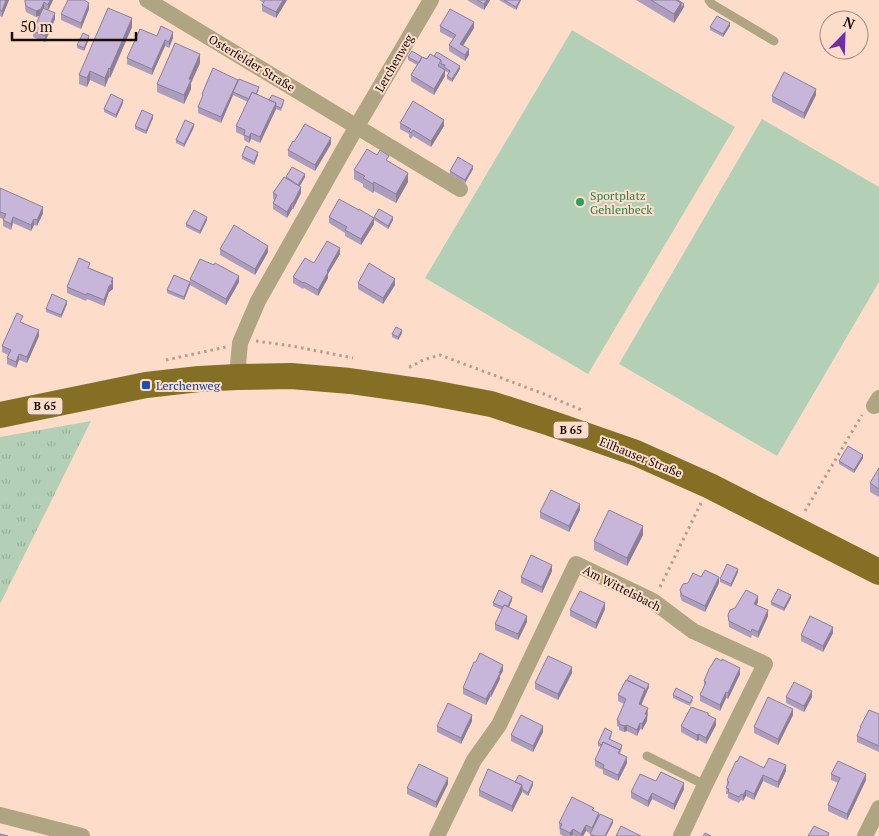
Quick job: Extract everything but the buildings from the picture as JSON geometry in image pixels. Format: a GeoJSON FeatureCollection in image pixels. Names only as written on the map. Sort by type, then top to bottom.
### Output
{"type":"FeatureCollection","features":[{"type":"Feature","properties":{"kind":"main road","name":"Eilhauser Straße"},"geometry":{"type":"LineString","coordinates":[[237,377],[291,376],[350,381],[491,404],[636,453],[710,486],[879,572]]}},
{"type":"Feature","properties":{"kind":"main road","name":"B 65"},"geometry":{"type":"LineString","coordinates":[[0,415],[146,386],[199,379],[237,377]]}},
{"type":"Feature","properties":{"kind":"street","name":"Osterfelder Straße"},"geometry":{"type":"LineString","coordinates":[[147,0],[357,126]]}},
{"type":"Feature","properties":{"kind":"street","name":"Lerchenweg"},"geometry":{"type":"LineString","coordinates":[[237,377],[240,344],[258,302],[357,126],[431,0]]}},
{"type":"Feature","properties":{"kind":"street"},"geometry":{"type":"LineString","coordinates":[[357,126],[460,188]]}},
{"type":"Feature","properties":{"kind":"street","name":"Am Wittelsbach"},"geometry":{"type":"LineString","coordinates":[[437,836],[474,760],[498,725],[576,564],[653,601],[693,631],[765,664],[681,836]]}},
{"type":"Feature","properties":{"kind":"street"},"geometry":{"type":"LineString","coordinates":[[865,836],[879,808]]}},
{"type":"Feature","properties":{"kind":"street"},"geometry":{"type":"LineString","coordinates":[[0,816],[82,836]]}},
{"type":"Feature","properties":{"kind":"lane"},"geometry":{"type":"LineString","coordinates":[[709,0],[712,4],[774,41]]}},
{"type":"Feature","properties":{"kind":"lane"},"geometry":{"type":"LineString","coordinates":[[647,756],[705,785]]}},
{"type":"Feature","properties":{"kind":"path"},"geometry":{"type":"LineString","coordinates":[[805,511],[865,410],[877,402]]}},
{"type":"Feature","properties":{"kind":"path"},"geometry":{"type":"LineString","coordinates":[[653,601],[702,501]]}},
{"type":"Feature","properties":{"kind":"green space","name":"Sportplatz Gehlenbeck"},"geometry":{"type":"Polygon","coordinates":[[[572,30],[735,127],[588,374],[425,278],[572,30]]]}},
{"type":"Feature","properties":{"kind":"green space"},"geometry":{"type":"Polygon","coordinates":[[[762,119],[879,187],[879,282],[777,456],[619,364],[762,119]]]}},
{"type":"Feature","properties":{"kind":"green space"},"geometry":{"type":"Polygon","coordinates":[[[91,421],[0,604],[0,437],[91,421]]]}},
{"type":"Feature","properties":{"kind":"place","name":"Sportplatz Gehlenbeck"},"geometry":{"type":"Point","coordinates":[580,202]}},
{"type":"Feature","properties":{"kind":"place","name":"Lerchenweg"},"geometry":{"type":"Point","coordinates":[146,385]}}]}
